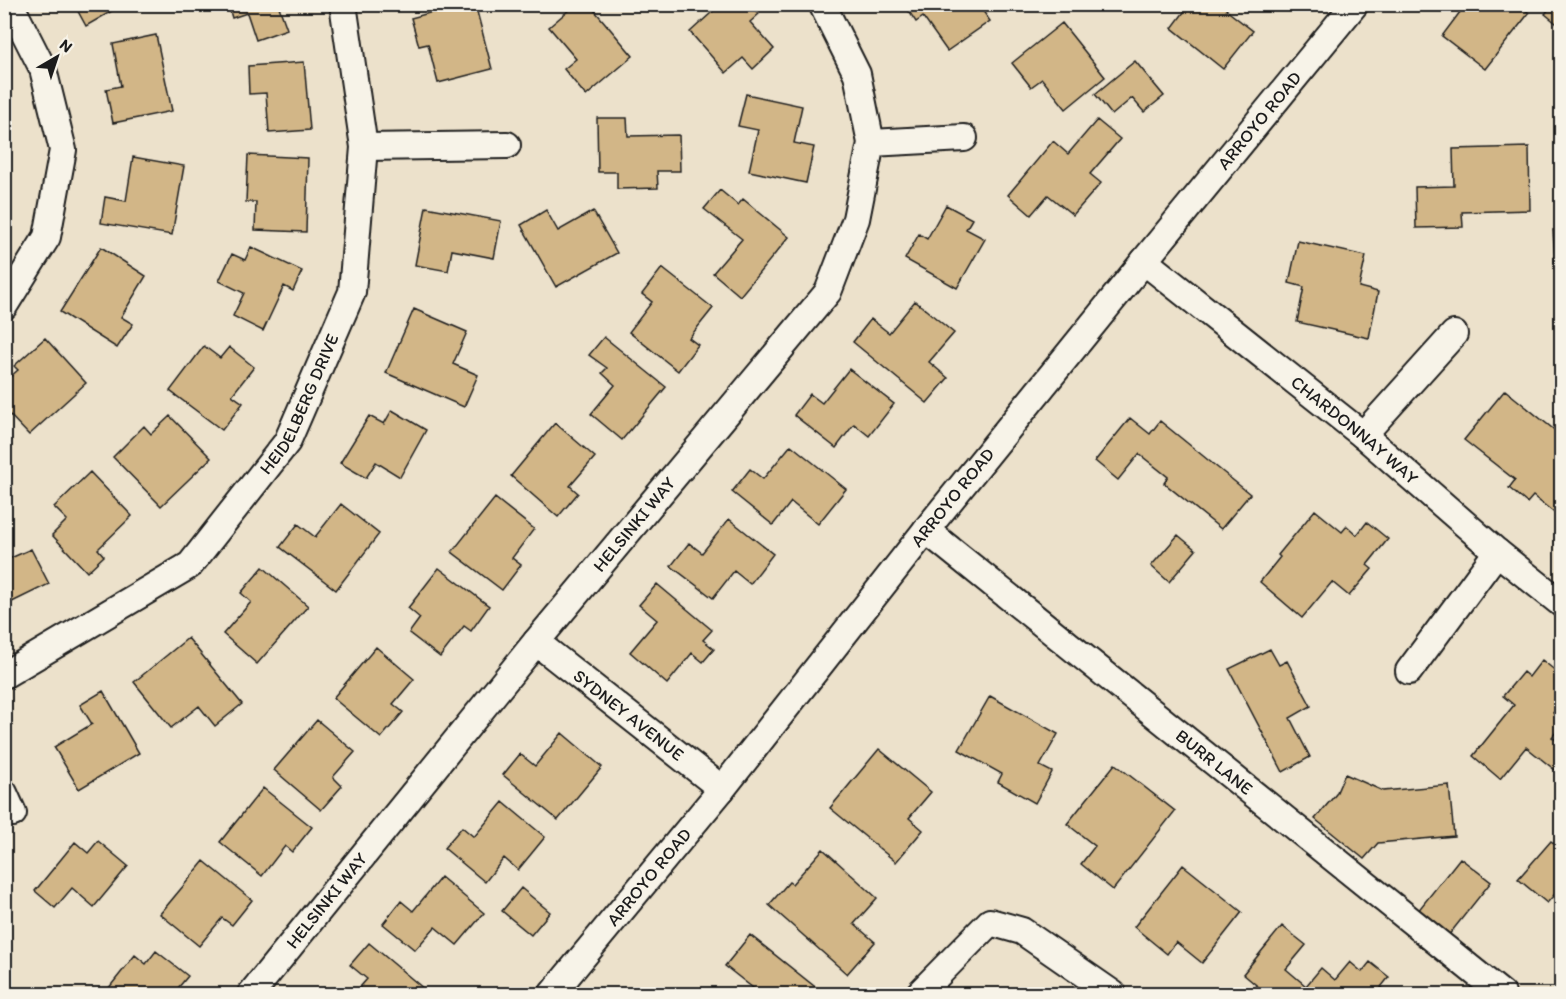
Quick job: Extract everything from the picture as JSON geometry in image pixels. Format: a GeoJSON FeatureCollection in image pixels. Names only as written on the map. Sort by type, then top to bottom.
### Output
{"type":"FeatureCollection","features":[{"type":"Feature","properties":{"kind":"street"},"geometry":{"type":"LineString","coordinates":[[4,306],[47,237],[63,150],[43,69],[10,4]]}},
{"type":"Feature","properties":{"kind":"street","name":"HEIDELBERG DRIVE"},"geometry":{"type":"LineString","coordinates":[[4,675],[190,565],[287,442],[352,292],[364,147],[343,4]]}},
{"type":"Feature","properties":{"kind":"street","name":"HELSINKI WAY"},"geometry":{"type":"LineString","coordinates":[[251,994],[536,642],[828,292],[856,219],[871,143],[857,74],[822,4]]}},
{"type":"Feature","properties":{"kind":"street","name":"ARROYO ROAD"},"geometry":{"type":"LineString","coordinates":[[552,994],[722,789],[926,530],[1352,6]]}},
{"type":"Feature","properties":{"kind":"street"},"geometry":{"type":"LineString","coordinates":[[871,143],[964,138]]}},
{"type":"Feature","properties":{"kind":"street"},"geometry":{"type":"LineString","coordinates":[[364,147],[507,145]]}},
{"type":"Feature","properties":{"kind":"street","name":"CHARDONNAY WAY"},"geometry":{"type":"LineString","coordinates":[[1144,261],[1363,435],[1497,552],[1562,604]]}},
{"type":"Feature","properties":{"kind":"street"},"geometry":{"type":"LineString","coordinates":[[1363,435],[1454,334]]}},
{"type":"Feature","properties":{"kind":"street","name":"BURR LANE"},"geometry":{"type":"LineString","coordinates":[[926,530],[1502,994]]}},
{"type":"Feature","properties":{"kind":"street"},"geometry":{"type":"LineString","coordinates":[[1409,671],[1497,552]]}},
{"type":"Feature","properties":{"kind":"street","name":"SYDNEY AVENUE"},"geometry":{"type":"LineString","coordinates":[[536,642],[722,789]]}},
{"type":"Feature","properties":{"kind":"street"},"geometry":{"type":"LineString","coordinates":[[919,994],[990,922],[1022,931],[1113,994]]}},
{"type":"Feature","properties":{"kind":"building"},"geometry":{"type":"Polygon","coordinates":[[[74,4],[124,4],[86,26],[74,4]]]}},
{"type":"Feature","properties":{"kind":"building"},"geometry":{"type":"Polygon","coordinates":[[[228,4],[278,4],[287,29],[256,40],[247,13],[232,18],[228,4]]]}},
{"type":"Feature","properties":{"kind":"building"},"geometry":{"type":"Polygon","coordinates":[[[462,4],[475,4],[492,69],[438,83],[428,44],[419,46],[411,18],[462,4]]]}},
{"type":"Feature","properties":{"kind":"building"},"geometry":{"type":"Polygon","coordinates":[[[576,4],[589,4],[633,56],[586,96],[564,69],[576,59],[549,27],[576,4]]]}},
{"type":"Feature","properties":{"kind":"building"},"geometry":{"type":"Polygon","coordinates":[[[721,4],[751,4],[759,14],[750,22],[774,49],[753,69],[743,58],[726,73],[690,32],[721,4]]]}},
{"type":"Feature","properties":{"kind":"building"},"geometry":{"type":"Polygon","coordinates":[[[904,4],[978,4],[990,21],[947,51],[923,17],[916,22],[904,4]]]}},
{"type":"Feature","properties":{"kind":"building"},"geometry":{"type":"Polygon","coordinates":[[[1190,4],[1231,4],[1226,10],[1253,31],[1223,69],[1172,28],[1190,4]]]}},
{"type":"Feature","properties":{"kind":"building"},"geometry":{"type":"Polygon","coordinates":[[[1466,4],[1519,4],[1529,13],[1485,69],[1442,36],[1466,4]]]}},
{"type":"Feature","properties":{"kind":"building"},"geometry":{"type":"Polygon","coordinates":[[[1553,4],[1562,4],[1562,28],[1545,14],[1553,4]]]}},
{"type":"Feature","properties":{"kind":"building"},"geometry":{"type":"Polygon","coordinates":[[[1062,23],[1105,77],[1066,109],[1042,79],[1031,87],[1012,63],[1062,23]]]}},
{"type":"Feature","properties":{"kind":"building"},"geometry":{"type":"Polygon","coordinates":[[[156,35],[172,111],[113,123],[106,89],[121,86],[113,44],[156,35]]]}},
{"type":"Feature","properties":{"kind":"building"},"geometry":{"type":"Polygon","coordinates":[[[1135,61],[1164,96],[1144,112],[1132,98],[1112,115],[1095,94],[1135,61]]]}},
{"type":"Feature","properties":{"kind":"building"},"geometry":{"type":"Polygon","coordinates":[[[304,62],[310,130],[269,133],[266,93],[249,94],[248,66],[304,62]]]}},
{"type":"Feature","properties":{"kind":"building"},"geometry":{"type":"Polygon","coordinates":[[[746,94],[802,106],[794,143],[814,147],[806,183],[749,171],[758,130],[738,126],[746,94]]]}},
{"type":"Feature","properties":{"kind":"building"},"geometry":{"type":"Polygon","coordinates":[[[597,118],[627,118],[628,136],[679,135],[680,171],[657,171],[658,188],[617,189],[617,172],[598,172],[597,118]]]}},
{"type":"Feature","properties":{"kind":"building"},"geometry":{"type":"Polygon","coordinates":[[[1097,120],[1120,139],[1090,174],[1101,183],[1073,215],[1048,195],[1031,215],[1008,195],[1053,141],[1068,154],[1097,120]]]}},
{"type":"Feature","properties":{"kind":"building"},"geometry":{"type":"Polygon","coordinates":[[[1529,147],[1530,210],[1462,212],[1463,227],[1416,228],[1415,187],[1454,186],[1453,149],[1529,147]]]}},
{"type":"Feature","properties":{"kind":"building"},"geometry":{"type":"Polygon","coordinates":[[[248,155],[308,158],[306,232],[255,230],[256,202],[246,202],[248,155]]]}},
{"type":"Feature","properties":{"kind":"building"},"geometry":{"type":"Polygon","coordinates":[[[133,157],[184,166],[172,235],[101,223],[105,197],[126,201],[133,157]]]}},
{"type":"Feature","properties":{"kind":"building"},"geometry":{"type":"Polygon","coordinates":[[[720,190],[738,205],[743,199],[789,237],[740,296],[713,273],[742,239],[704,209],[720,190]]]}},
{"type":"Feature","properties":{"kind":"building"},"geometry":{"type":"Polygon","coordinates":[[[946,205],[972,219],[966,229],[985,239],[957,288],[905,259],[919,234],[927,239],[946,205]]]}},
{"type":"Feature","properties":{"kind":"building"},"geometry":{"type":"Polygon","coordinates":[[[426,207],[501,221],[494,258],[452,250],[448,271],[415,265],[426,207]]]}},
{"type":"Feature","properties":{"kind":"building"},"geometry":{"type":"Polygon","coordinates":[[[546,210],[558,231],[593,211],[617,253],[556,287],[521,225],[546,210]]]}},
{"type":"Feature","properties":{"kind":"building"},"geometry":{"type":"Polygon","coordinates":[[[1562,229],[1562,278],[1556,279],[1553,230],[1562,229]]]}},
{"type":"Feature","properties":{"kind":"building"},"geometry":{"type":"Polygon","coordinates":[[[1298,241],[1366,256],[1359,287],[1378,292],[1369,338],[1297,322],[1304,287],[1289,283],[1298,241]]]}},
{"type":"Feature","properties":{"kind":"building"},"geometry":{"type":"Polygon","coordinates":[[[101,247],[146,276],[121,317],[133,324],[117,348],[60,312],[101,247]]]}},
{"type":"Feature","properties":{"kind":"building"},"geometry":{"type":"Polygon","coordinates":[[[251,247],[302,271],[293,291],[284,286],[263,331],[233,316],[244,293],[219,281],[232,254],[245,260],[251,247]]]}},
{"type":"Feature","properties":{"kind":"building"},"geometry":{"type":"Polygon","coordinates":[[[662,268],[713,308],[689,338],[698,345],[678,371],[629,332],[652,302],[642,294],[662,268]]]}},
{"type":"Feature","properties":{"kind":"building"},"geometry":{"type":"Polygon","coordinates":[[[915,301],[954,333],[929,362],[948,378],[927,403],[853,342],[871,319],[889,333],[915,301]]]}},
{"type":"Feature","properties":{"kind":"building"},"geometry":{"type":"Polygon","coordinates":[[[414,309],[467,332],[453,364],[478,375],[464,407],[386,373],[414,309]]]}},
{"type":"Feature","properties":{"kind":"building"},"geometry":{"type":"Polygon","coordinates":[[[604,337],[666,387],[622,440],[591,414],[615,385],[602,373],[607,368],[589,355],[604,337]]]}},
{"type":"Feature","properties":{"kind":"building"},"geometry":{"type":"Polygon","coordinates":[[[45,338],[86,383],[29,435],[4,409],[4,382],[18,370],[14,366],[45,338]]]}},
{"type":"Feature","properties":{"kind":"building"},"geometry":{"type":"Polygon","coordinates":[[[204,346],[220,358],[229,347],[254,367],[232,395],[243,403],[222,430],[170,391],[204,346]]]}},
{"type":"Feature","properties":{"kind":"building"},"geometry":{"type":"Polygon","coordinates":[[[849,369],[894,404],[869,436],[854,424],[836,448],[794,415],[810,394],[822,403],[849,369]]]}},
{"type":"Feature","properties":{"kind":"building"},"geometry":{"type":"Polygon","coordinates":[[[1505,390],[1562,436],[1562,519],[1533,496],[1527,503],[1509,488],[1515,480],[1464,440],[1505,390]]]}},
{"type":"Feature","properties":{"kind":"building"},"geometry":{"type":"Polygon","coordinates":[[[392,410],[426,430],[400,477],[376,462],[366,478],[340,463],[369,416],[384,424],[392,410]]]}},
{"type":"Feature","properties":{"kind":"building"},"geometry":{"type":"Polygon","coordinates":[[[170,416],[211,458],[161,506],[113,457],[144,426],[151,434],[170,416]]]}},
{"type":"Feature","properties":{"kind":"building"},"geometry":{"type":"Polygon","coordinates":[[[1130,418],[1150,434],[1160,421],[1250,494],[1221,529],[1164,483],[1168,477],[1139,454],[1118,480],[1095,461],[1130,418]]]}},
{"type":"Feature","properties":{"kind":"building"},"geometry":{"type":"Polygon","coordinates":[[[555,423],[595,457],[570,486],[578,493],[558,517],[511,476],[555,423]]]}},
{"type":"Feature","properties":{"kind":"building"},"geometry":{"type":"Polygon","coordinates":[[[791,445],[846,489],[818,524],[791,502],[773,525],[732,492],[750,469],[763,479],[791,445]]]}},
{"type":"Feature","properties":{"kind":"building"},"geometry":{"type":"Polygon","coordinates":[[[90,472],[132,516],[98,549],[104,556],[87,572],[52,535],[67,520],[54,507],[90,472]]]}},
{"type":"Feature","properties":{"kind":"building"},"geometry":{"type":"Polygon","coordinates":[[[495,498],[534,529],[512,558],[521,565],[502,590],[452,552],[495,498]]]}},
{"type":"Feature","properties":{"kind":"building"},"geometry":{"type":"Polygon","coordinates":[[[341,504],[379,534],[336,590],[280,547],[298,524],[315,537],[341,504]]]}},
{"type":"Feature","properties":{"kind":"building"},"geometry":{"type":"Polygon","coordinates":[[[1315,510],[1342,532],[1347,526],[1357,535],[1367,522],[1388,539],[1367,565],[1372,569],[1349,596],[1332,582],[1302,618],[1260,582],[1280,557],[1278,555],[1315,510]]]}},
{"type":"Feature","properties":{"kind":"building"},"geometry":{"type":"Polygon","coordinates":[[[729,519],[773,554],[750,584],[734,571],[713,598],[671,566],[689,543],[702,553],[729,519]]]}},
{"type":"Feature","properties":{"kind":"building"},"geometry":{"type":"Polygon","coordinates":[[[1178,535],[1196,550],[1169,582],[1151,566],[1178,535]]]}},
{"type":"Feature","properties":{"kind":"building"},"geometry":{"type":"Polygon","coordinates":[[[31,549],[49,584],[4,606],[4,561],[31,549]]]}},
{"type":"Feature","properties":{"kind":"building"},"geometry":{"type":"Polygon","coordinates":[[[263,567],[308,606],[257,664],[223,634],[251,602],[241,593],[263,567]]]}},
{"type":"Feature","properties":{"kind":"building"},"geometry":{"type":"Polygon","coordinates":[[[439,568],[489,606],[471,631],[464,626],[440,657],[409,633],[420,618],[408,608],[439,568]]]}},
{"type":"Feature","properties":{"kind":"building"},"geometry":{"type":"Polygon","coordinates":[[[657,584],[712,630],[703,640],[714,649],[703,662],[692,653],[667,684],[630,652],[657,620],[639,605],[657,584]]]}},
{"type":"Feature","properties":{"kind":"building"},"geometry":{"type":"Polygon","coordinates":[[[188,638],[242,704],[215,726],[199,706],[171,728],[134,682],[188,638]]]}},
{"type":"Feature","properties":{"kind":"building"},"geometry":{"type":"Polygon","coordinates":[[[376,647],[414,679],[393,704],[403,712],[381,738],[333,698],[376,647]]]}},
{"type":"Feature","properties":{"kind":"building"},"geometry":{"type":"Polygon","coordinates":[[[1270,649],[1279,665],[1287,661],[1311,706],[1290,718],[1310,757],[1283,772],[1229,669],[1270,649]]]}},
{"type":"Feature","properties":{"kind":"building"},"geometry":{"type":"Polygon","coordinates":[[[1542,660],[1562,676],[1562,703],[1553,713],[1562,720],[1562,725],[1552,737],[1562,744],[1562,763],[1555,770],[1526,747],[1500,779],[1473,756],[1514,705],[1503,696],[1523,672],[1529,677],[1542,660]]]}},
{"type":"Feature","properties":{"kind":"building"},"geometry":{"type":"Polygon","coordinates":[[[103,691],[139,753],[79,789],[54,747],[92,724],[80,705],[103,691]]]}},
{"type":"Feature","properties":{"kind":"building"},"geometry":{"type":"Polygon","coordinates":[[[990,696],[1058,734],[1040,766],[1052,772],[1035,803],[998,782],[1002,774],[959,750],[990,696]]]}},
{"type":"Feature","properties":{"kind":"building"},"geometry":{"type":"Polygon","coordinates":[[[317,720],[355,752],[333,777],[342,786],[321,810],[274,770],[317,720]]]}},
{"type":"Feature","properties":{"kind":"building"},"geometry":{"type":"Polygon","coordinates":[[[562,733],[602,767],[558,820],[503,775],[520,754],[535,766],[562,733]]]}},
{"type":"Feature","properties":{"kind":"building"},"geometry":{"type":"Polygon","coordinates":[[[879,749],[931,792],[909,818],[923,830],[896,862],[830,808],[879,749]]]}},
{"type":"Feature","properties":{"kind":"building"},"geometry":{"type":"Polygon","coordinates":[[[1115,764],[1175,811],[1113,890],[1081,864],[1095,846],[1067,824],[1115,764]]]}},
{"type":"Feature","properties":{"kind":"building"},"geometry":{"type":"Polygon","coordinates":[[[1345,774],[1383,791],[1449,785],[1454,836],[1378,843],[1364,859],[1315,819],[1336,794],[1345,774]]]}},
{"type":"Feature","properties":{"kind":"building"},"geometry":{"type":"Polygon","coordinates":[[[263,788],[312,827],[292,852],[285,846],[262,876],[220,842],[263,788]]]}},
{"type":"Feature","properties":{"kind":"building"},"geometry":{"type":"Polygon","coordinates":[[[503,802],[545,837],[518,870],[504,858],[485,882],[444,848],[462,827],[474,837],[503,802]]]}},
{"type":"Feature","properties":{"kind":"building"},"geometry":{"type":"Polygon","coordinates":[[[98,841],[128,866],[94,907],[72,888],[55,908],[35,891],[75,842],[88,853],[98,841]]]}},
{"type":"Feature","properties":{"kind":"building"},"geometry":{"type":"Polygon","coordinates":[[[1551,841],[1562,850],[1562,886],[1547,903],[1518,879],[1551,841]]]}},
{"type":"Feature","properties":{"kind":"building"},"geometry":{"type":"Polygon","coordinates":[[[823,849],[877,898],[854,924],[875,942],[847,974],[769,905],[789,882],[792,884],[823,849]]]}},
{"type":"Feature","properties":{"kind":"building"},"geometry":{"type":"Polygon","coordinates":[[[1460,858],[1491,882],[1448,936],[1417,912],[1460,858]]]}},
{"type":"Feature","properties":{"kind":"building"},"geometry":{"type":"Polygon","coordinates":[[[204,861],[252,900],[232,925],[222,918],[199,946],[160,914],[204,861]]]}},
{"type":"Feature","properties":{"kind":"building"},"geometry":{"type":"Polygon","coordinates":[[[1183,865],[1242,912],[1202,963],[1176,942],[1167,954],[1134,927],[1183,865]]]}},
{"type":"Feature","properties":{"kind":"building"},"geometry":{"type":"Polygon","coordinates":[[[441,877],[484,913],[457,945],[435,927],[415,950],[383,924],[401,901],[413,911],[441,877]]]}},
{"type":"Feature","properties":{"kind":"building"},"geometry":{"type":"Polygon","coordinates":[[[521,888],[550,912],[531,935],[502,911],[521,888]]]}},
{"type":"Feature","properties":{"kind":"building"},"geometry":{"type":"Polygon","coordinates":[[[4,889],[9,889],[6,974],[4,974],[4,889]]]}},
{"type":"Feature","properties":{"kind":"building"},"geometry":{"type":"Polygon","coordinates":[[[1282,926],[1306,945],[1286,969],[1306,986],[1321,968],[1335,980],[1350,962],[1362,972],[1370,962],[1389,977],[1381,987],[1390,994],[1267,994],[1243,974],[1282,926]]]}},
{"type":"Feature","properties":{"kind":"building"},"geometry":{"type":"Polygon","coordinates":[[[750,935],[824,994],[757,994],[758,992],[725,966],[750,935]]]}},
{"type":"Feature","properties":{"kind":"building"},"geometry":{"type":"Polygon","coordinates":[[[369,943],[424,989],[419,994],[354,994],[367,979],[350,965],[369,943]]]}},
{"type":"Feature","properties":{"kind":"building"},"geometry":{"type":"Polygon","coordinates":[[[156,951],[188,976],[173,994],[104,994],[135,955],[146,964],[156,951]]]}}]}
